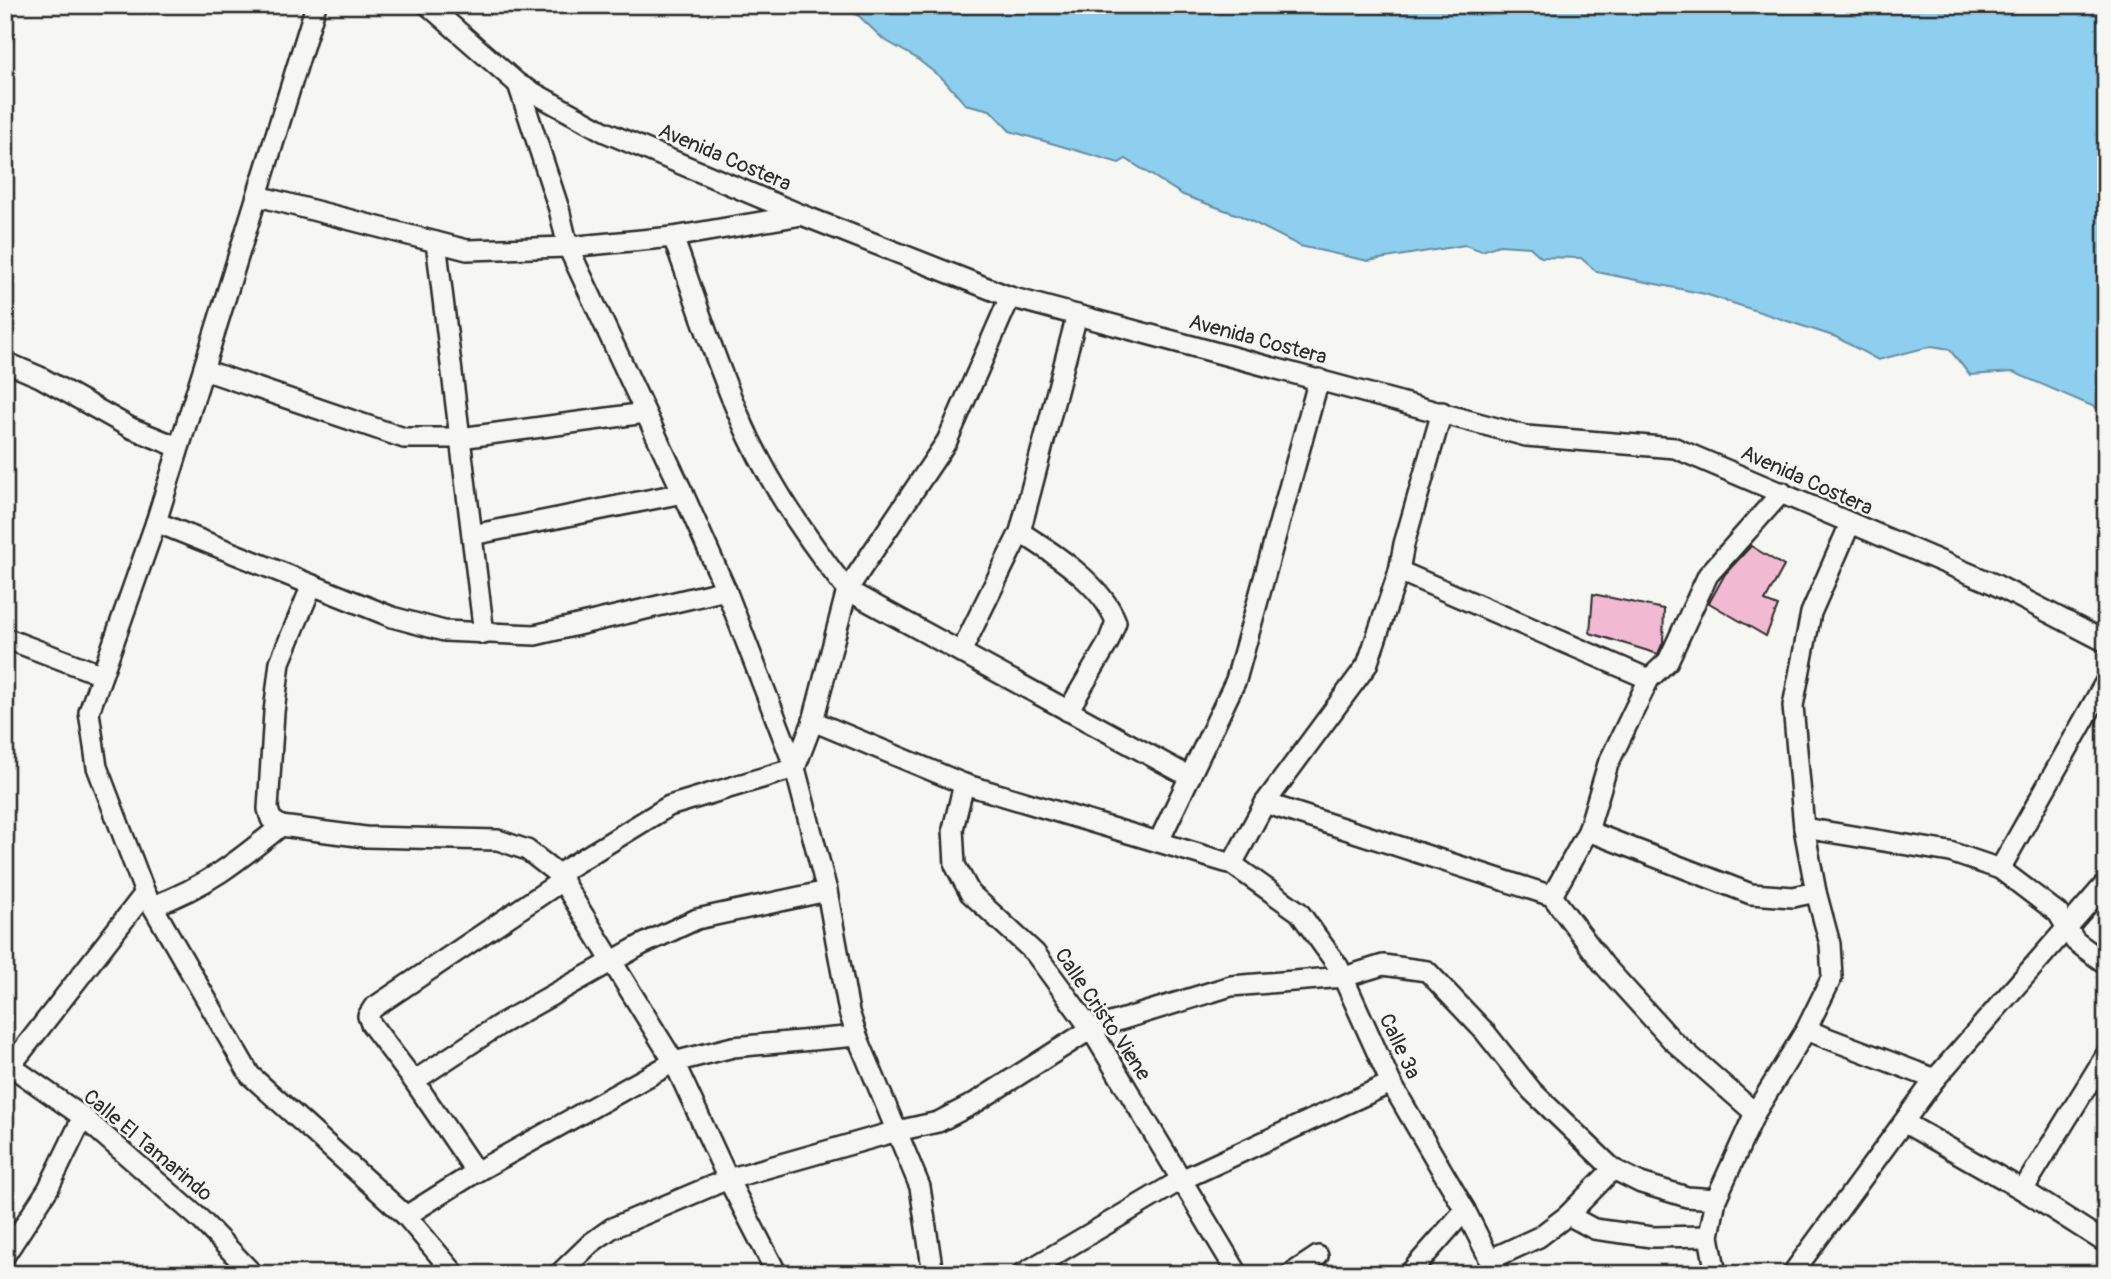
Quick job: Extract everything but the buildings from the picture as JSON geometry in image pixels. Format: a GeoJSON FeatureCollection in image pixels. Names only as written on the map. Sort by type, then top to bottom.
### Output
{"type":"FeatureCollection","features":[{"type":"Feature","properties":{"kind":"street"},"geometry":{"type":"LineString","coordinates":[[316,5],[156,522],[89,712],[97,767],[149,899],[250,1075],[407,1216],[455,1274]]}},
{"type":"Feature","properties":{"kind":"street","name":"Avenida Costera"},"geometry":{"type":"LineString","coordinates":[[428,5],[518,84],[605,132],[802,215],[1010,297],[1525,436],[1675,448],[1994,584],[2106,642]]}},
{"type":"Feature","properties":{"kind":"street"},"geometry":{"type":"LineString","coordinates":[[518,84],[559,209],[568,247],[726,590],[795,768],[827,891],[849,1012],[920,1187],[933,1274]]}},
{"type":"Feature","properties":{"kind":"street"},"geometry":{"type":"LineString","coordinates":[[258,196],[467,250],[568,247],[673,237],[802,215]]}},
{"type":"Feature","properties":{"kind":"street"},"geometry":{"type":"LineString","coordinates":[[673,237],[740,419],[787,506],[847,590],[1189,777]]}},
{"type":"Feature","properties":{"kind":"street"},"geometry":{"type":"LineString","coordinates":[[436,242],[484,634]]}},
{"type":"Feature","properties":{"kind":"street"},"geometry":{"type":"LineString","coordinates":[[795,768],[813,721],[847,590],[947,442],[1010,297]]}},
{"type":"Feature","properties":{"kind":"street"},"geometry":{"type":"LineString","coordinates":[[961,652],[1020,532],[1077,314]]}},
{"type":"Feature","properties":{"kind":"street"},"geometry":{"type":"LineString","coordinates":[[5,362],[40,377],[131,428],[178,447]]}},
{"type":"Feature","properties":{"kind":"street"},"geometry":{"type":"LineString","coordinates":[[204,370],[404,438],[460,438],[645,412]]}},
{"type":"Feature","properties":{"kind":"street"},"geometry":{"type":"LineString","coordinates":[[1159,841],[1236,680],[1319,379]]}},
{"type":"Feature","properties":{"kind":"street"},"geometry":{"type":"LineString","coordinates":[[1233,864],[1265,803],[1367,665],[1399,571],[1404,544],[1443,412]]}},
{"type":"Feature","properties":{"kind":"street"},"geometry":{"type":"LineString","coordinates":[[1552,896],[1588,831],[1608,764],[1649,679],[1668,661],[1708,575],[1782,492]]}},
{"type":"Feature","properties":{"kind":"street"},"geometry":{"type":"LineString","coordinates":[[472,535],[683,493]]}},
{"type":"Feature","properties":{"kind":"street"},"geometry":{"type":"LineString","coordinates":[[156,522],[392,617],[444,631],[535,635],[726,590]]}},
{"type":"Feature","properties":{"kind":"street"},"geometry":{"type":"LineString","coordinates":[[1716,1274],[1709,1236],[1716,1199],[1755,1113],[1807,1030],[1832,976],[1830,944],[1816,892],[1804,828],[1793,706],[1811,612],[1850,524]]}},
{"type":"Feature","properties":{"kind":"street"},"geometry":{"type":"LineString","coordinates":[[1020,532],[1051,551],[1103,598],[1116,622],[1108,643],[1068,711]]}},
{"type":"Feature","properties":{"kind":"street"},"geometry":{"type":"LineString","coordinates":[[1399,571],[1649,679]]}},
{"type":"Feature","properties":{"kind":"street"},"geometry":{"type":"LineString","coordinates":[[312,585],[280,662],[268,809],[271,819],[281,826],[365,837],[498,840],[527,850],[561,877],[674,1062],[728,1179],[777,1274]]}},
{"type":"Feature","properties":{"kind":"street"},"geometry":{"type":"LineString","coordinates":[[5,638],[102,675]]}},
{"type":"Feature","properties":{"kind":"street"},"geometry":{"type":"LineString","coordinates":[[2000,869],[2106,681]]}},
{"type":"Feature","properties":{"kind":"street","name":"Calle 3ª"},"geometry":{"type":"LineString","coordinates":[[813,721],[964,784],[1233,864],[1299,912],[1338,965],[1391,1083],[1465,1210],[1493,1267]]}},
{"type":"Feature","properties":{"kind":"street"},"geometry":{"type":"LineString","coordinates":[[476,1172],[371,1024],[368,1016],[373,1008],[561,877],[669,806],[795,768]]}},
{"type":"Feature","properties":{"kind":"street","name":"Calle Cristo Viene"},"geometry":{"type":"LineString","coordinates":[[964,784],[953,829],[955,865],[971,893],[1035,953],[1091,1029],[1238,1274]]}},
{"type":"Feature","properties":{"kind":"street"},"geometry":{"type":"LineString","coordinates":[[1265,803],[1552,896],[1604,965],[1672,1040],[1755,1113]]}},
{"type":"Feature","properties":{"kind":"street"},"geometry":{"type":"LineString","coordinates":[[7,1067],[149,899],[185,894],[231,867],[281,826]]}},
{"type":"Feature","properties":{"kind":"street"},"geometry":{"type":"LineString","coordinates":[[1804,828],[1951,852],[2000,869],[2059,914],[2075,942],[2106,964]]}},
{"type":"Feature","properties":{"kind":"street"},"geometry":{"type":"LineString","coordinates":[[1588,831],[1751,894],[1793,897],[1816,892]]}},
{"type":"Feature","properties":{"kind":"street"},"geometry":{"type":"LineString","coordinates":[[1792,1274],[1935,1079],[2106,883]]}},
{"type":"Feature","properties":{"kind":"street"},"geometry":{"type":"LineString","coordinates":[[414,1081],[499,1025],[612,961],[696,919],[827,891]]}},
{"type":"Feature","properties":{"kind":"street"},"geometry":{"type":"LineString","coordinates":[[559,1274],[591,1243],[612,1228],[728,1179],[938,1122],[973,1104],[1091,1029],[1231,986],[1344,977],[1383,965],[1427,971],[1485,1032],[1532,1091],[1613,1169],[1641,1183],[1687,1197],[1716,1199]]}},
{"type":"Feature","properties":{"kind":"street"},"geometry":{"type":"LineString","coordinates":[[1807,1030],[1935,1079]]}},
{"type":"Feature","properties":{"kind":"street"},"geometry":{"type":"LineString","coordinates":[[407,1216],[476,1172],[674,1062],[733,1047],[857,1036]]}},
{"type":"Feature","properties":{"kind":"street"},"geometry":{"type":"LineString","coordinates":[[2023,1190],[2106,1055]]}},
{"type":"Feature","properties":{"kind":"street","name":"Calle El Tamarindo"},"geometry":{"type":"LineString","coordinates":[[7,1067],[83,1117],[201,1220],[253,1274]]}},
{"type":"Feature","properties":{"kind":"street"},"geometry":{"type":"LineString","coordinates":[[1022,1274],[1181,1180],[1391,1083]]}},
{"type":"Feature","properties":{"kind":"street"},"geometry":{"type":"LineString","coordinates":[[5,1255],[48,1189],[83,1117]]}},
{"type":"Feature","properties":{"kind":"street"},"geometry":{"type":"LineString","coordinates":[[1905,1123],[2023,1190],[2106,1243]]}},
{"type":"Feature","properties":{"kind":"street"},"geometry":{"type":"LineString","coordinates":[[1493,1267],[1569,1215],[1613,1169]]}},
{"type":"Feature","properties":{"kind":"street"},"geometry":{"type":"LineString","coordinates":[[1409,1274],[1465,1210]]}},
{"type":"Feature","properties":{"kind":"street"},"geometry":{"type":"LineString","coordinates":[[1569,1215],[1594,1229],[1606,1231],[1652,1237],[1709,1236]]}},
{"type":"Feature","properties":{"kind":"street"},"geometry":{"type":"LineString","coordinates":[[1291,1274],[1318,1256]]}},
{"type":"Feature","properties":{"kind":"water"},"geometry":{"type":"Polygon","coordinates":[[[837,5],[2106,5],[2106,412],[2013,372],[1970,375],[1949,349],[1932,346],[1878,360],[1836,337],[1705,294],[1597,272],[1581,258],[1541,257],[1530,247],[1499,245],[1482,251],[1465,245],[1368,261],[1300,246],[1241,216],[1183,195],[1126,159],[1119,163],[1010,131],[990,110],[965,104],[944,80],[916,58],[883,39],[859,16],[837,5]]]}}]}
